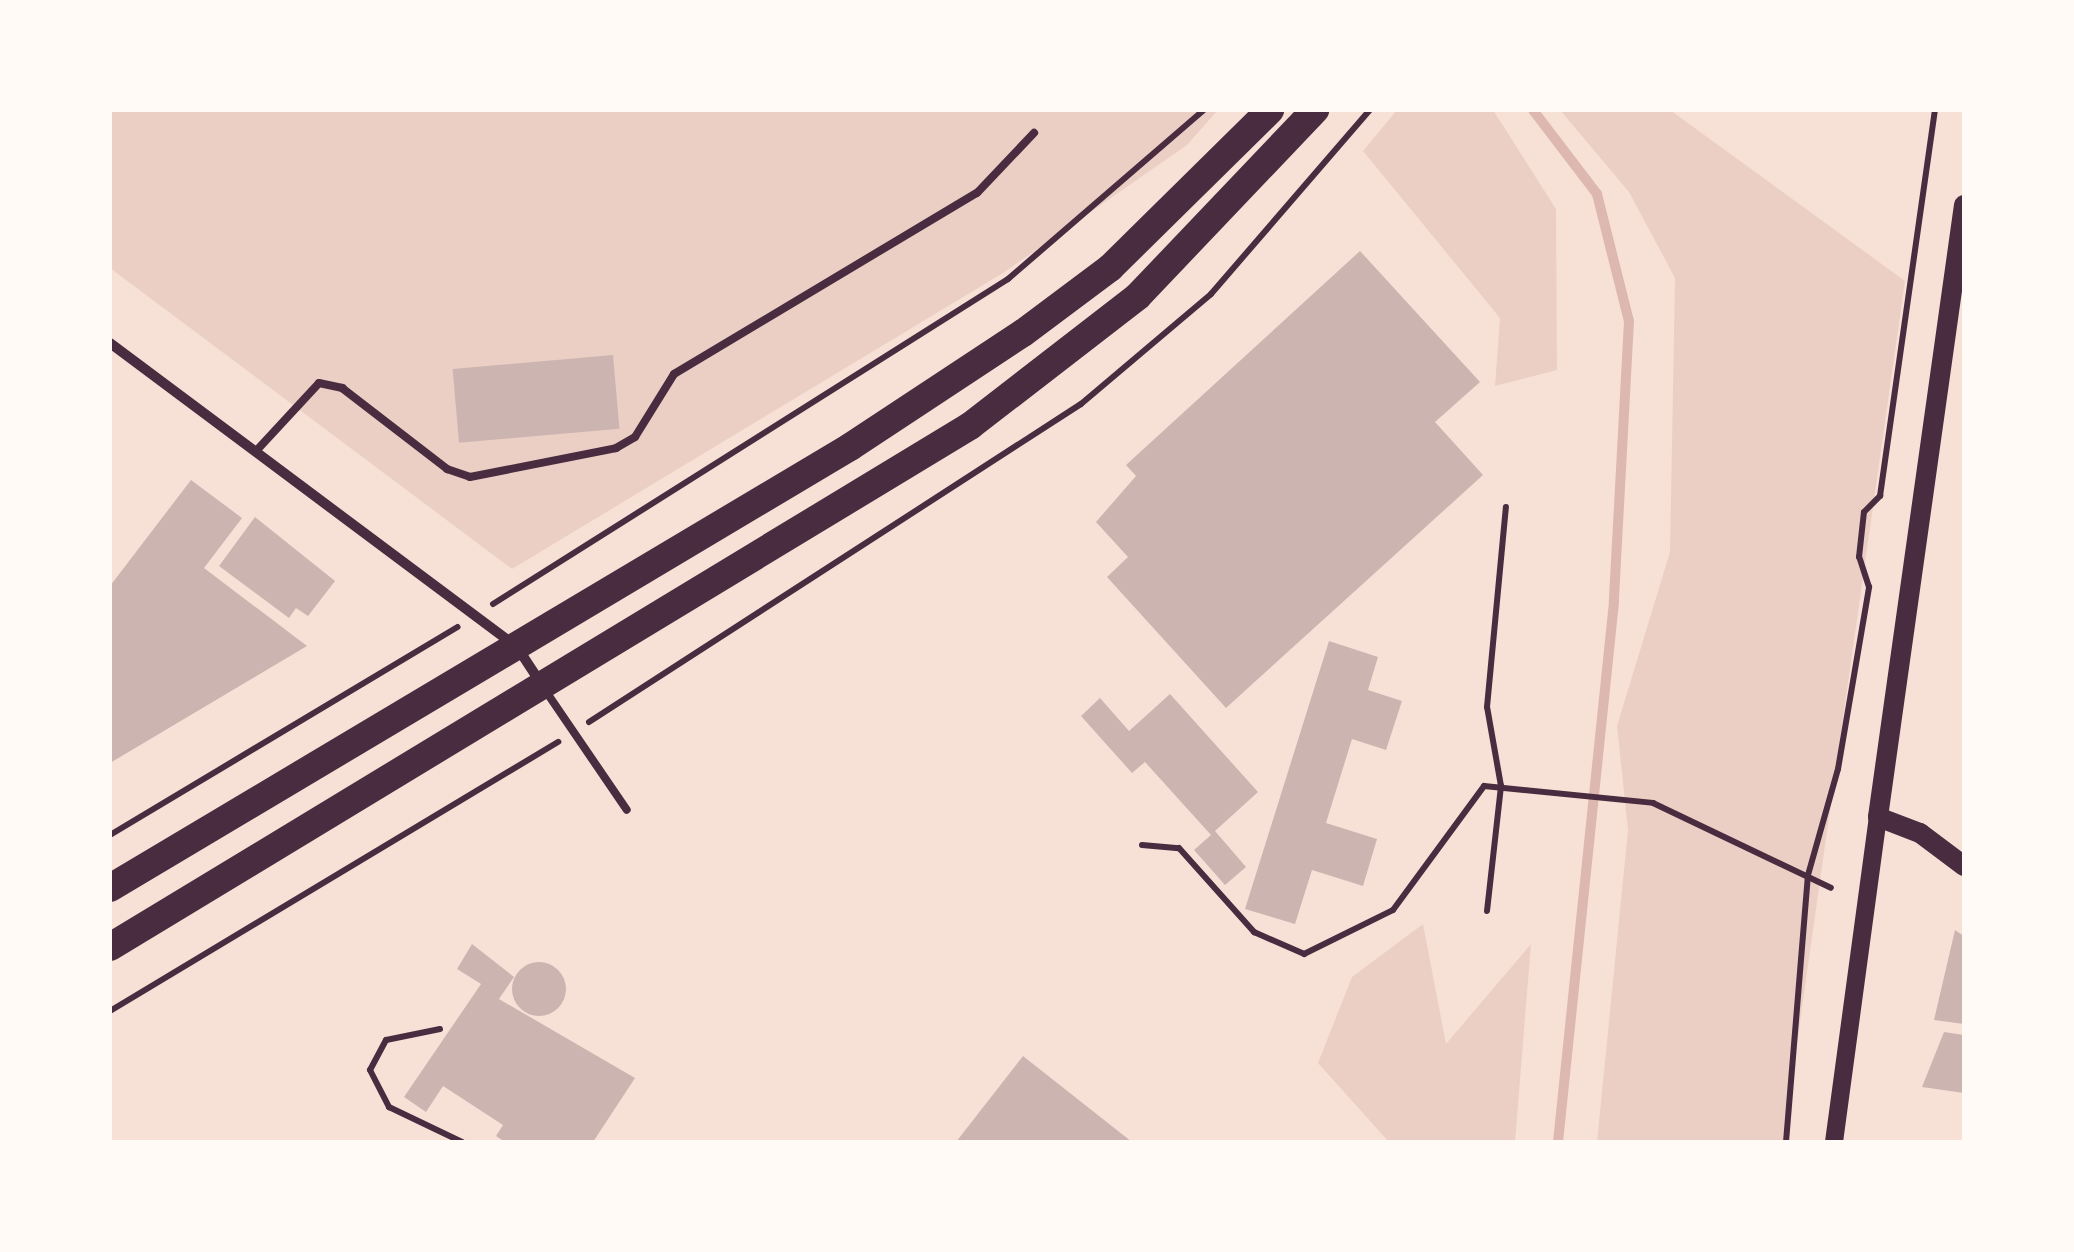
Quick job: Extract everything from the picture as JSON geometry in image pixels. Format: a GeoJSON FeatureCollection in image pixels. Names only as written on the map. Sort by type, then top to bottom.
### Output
{"type":"FeatureCollection","features":[{"type":"Feature","properties":{"kind":"highway"},"geometry":{"type":"LineString","coordinates":[[110,888],[518,647],[1023,333],[1110,268],[1270,110]]}},
{"type":"Feature","properties":{"kind":"highway"},"geometry":{"type":"LineString","coordinates":[[110,947],[543,687],[1040,375],[1138,296],[1315,110]]}},
{"type":"Feature","properties":{"kind":"main road"},"geometry":{"type":"LineString","coordinates":[[1964,205],[1878,817],[1920,832],[1964,866]]}},
{"type":"Feature","properties":{"kind":"street"},"geometry":{"type":"LineString","coordinates":[[110,343],[518,647],[543,687]]}},
{"type":"Feature","properties":{"kind":"street"},"geometry":{"type":"LineString","coordinates":[[1834,1142],[1878,817]]}},
{"type":"Feature","properties":{"kind":"lane"},"geometry":{"type":"LineString","coordinates":[[257,450],[319,383],[342,388],[447,469],[470,476],[616,448],[635,436],[674,374],[978,193],[1034,133]]}},
{"type":"Feature","properties":{"kind":"lane"},"geometry":{"type":"LineString","coordinates":[[543,687],[627,810]]}},
{"type":"Feature","properties":{"kind":"path"},"geometry":{"type":"LineString","coordinates":[[110,835],[477,616],[1008,279],[1204,110]]}},
{"type":"Feature","properties":{"kind":"path"},"geometry":{"type":"LineString","coordinates":[[110,1011],[574,732],[1081,404],[1211,294],[1370,110]]}},
{"type":"Feature","properties":{"kind":"path"},"geometry":{"type":"LineString","coordinates":[[1786,1142],[1808,875],[1850,696],[1868,586],[1859,557],[1864,512],[1880,496],[1935,110]]}},
{"type":"Feature","properties":{"kind":"path"},"geometry":{"type":"LineString","coordinates":[[1487,911],[1501,786],[1487,707],[1506,508]]}},
{"type":"Feature","properties":{"kind":"path"},"geometry":{"type":"LineString","coordinates":[[1142,845],[1179,848],[1254,932],[1304,954],[1393,910],[1484,786],[1514,786],[1653,803],[1831,888]]}},
{"type":"Feature","properties":{"kind":"path"},"geometry":{"type":"LineString","coordinates":[[440,1029],[386,1040],[370,1070],[389,1107],[462,1142]]}},
{"type":"Feature","properties":{"kind":"shaded area"},"geometry":{"type":"Polygon","coordinates":[[[110,110],[1218,110],[1187,145],[1003,273],[512,569],[110,268],[110,110]]]}},
{"type":"Feature","properties":{"kind":"shaded area"},"geometry":{"type":"Polygon","coordinates":[[[1397,110],[1493,110],[1556,209],[1557,370],[1495,386],[1500,318],[1363,151],[1397,110]]]}},
{"type":"Feature","properties":{"kind":"shaded area"},"geometry":{"type":"Polygon","coordinates":[[[1560,110],[1670,110],[1905,281],[1783,1142],[1597,1142],[1628,830],[1617,726],[1670,552],[1675,278],[1629,192],[1560,110]]]}},
{"type":"Feature","properties":{"kind":"shaded area"},"geometry":{"type":"Polygon","coordinates":[[[1423,924],[1446,1044],[1531,944],[1515,1142],[1389,1142],[1318,1063],[1352,977],[1423,924]]]}},
{"type":"Feature","properties":{"kind":"building"},"geometry":{"type":"Polygon","coordinates":[[[1360,251],[1480,382],[1435,422],[1483,475],[1226,708],[1107,577],[1128,557],[1096,522],[1136,476],[1126,465],[1360,251]]]}},
{"type":"Feature","properties":{"kind":"building"},"geometry":{"type":"Polygon","coordinates":[[[613,355],[619,429],[459,443],[453,369],[613,355]]]}},
{"type":"Feature","properties":{"kind":"building"},"geometry":{"type":"Polygon","coordinates":[[[191,480],[242,518],[204,568],[307,646],[110,763],[110,586],[191,480]]]}},
{"type":"Feature","properties":{"kind":"building"},"geometry":{"type":"Polygon","coordinates":[[[255,517],[335,581],[308,616],[296,608],[289,618],[219,566],[255,517]]]}},
{"type":"Feature","properties":{"kind":"building"},"geometry":{"type":"Polygon","coordinates":[[[1329,641],[1378,657],[1368,690],[1402,701],[1386,750],[1352,739],[1326,823],[1377,839],[1363,886],[1312,870],[1295,924],[1245,909],[1329,641]]]}},
{"type":"Feature","properties":{"kind":"building"},"geometry":{"type":"Polygon","coordinates":[[[1170,694],[1258,792],[1215,831],[1246,867],[1225,885],[1194,850],[1211,835],[1145,762],[1132,773],[1081,716],[1100,698],[1129,731],[1170,694]]]}},
{"type":"Feature","properties":{"kind":"building"},"geometry":{"type":"Polygon","coordinates":[[[1955,930],[1964,936],[1964,1024],[1934,1020],[1955,930]]]}},
{"type":"Feature","properties":{"kind":"building"},"geometry":{"type":"Polygon","coordinates":[[[472,944],[514,977],[499,999],[635,1078],[593,1142],[505,1142],[496,1136],[503,1125],[443,1086],[426,1112],[404,1097],[481,984],[457,969],[472,944]]]}},
{"type":"Feature","properties":{"kind":"building"},"geometry":{"type":"Polygon","coordinates":[[[539,962],[558,970],[566,989],[558,1008],[539,1016],[520,1008],[512,989],[520,970],[539,962]]]}},
{"type":"Feature","properties":{"kind":"building"},"geometry":{"type":"Polygon","coordinates":[[[1944,1032],[1964,1035],[1964,1093],[1922,1087],[1944,1032]]]}},
{"type":"Feature","properties":{"kind":"building"},"geometry":{"type":"Polygon","coordinates":[[[1023,1056],[1132,1142],[956,1142],[1023,1056]]]}},
{"type":"Feature","properties":{"kind":"waterway"},"geometry":{"type":"LineString","coordinates":[[1533,110],[1597,194],[1629,321],[1614,602],[1558,1142]]}}]}
